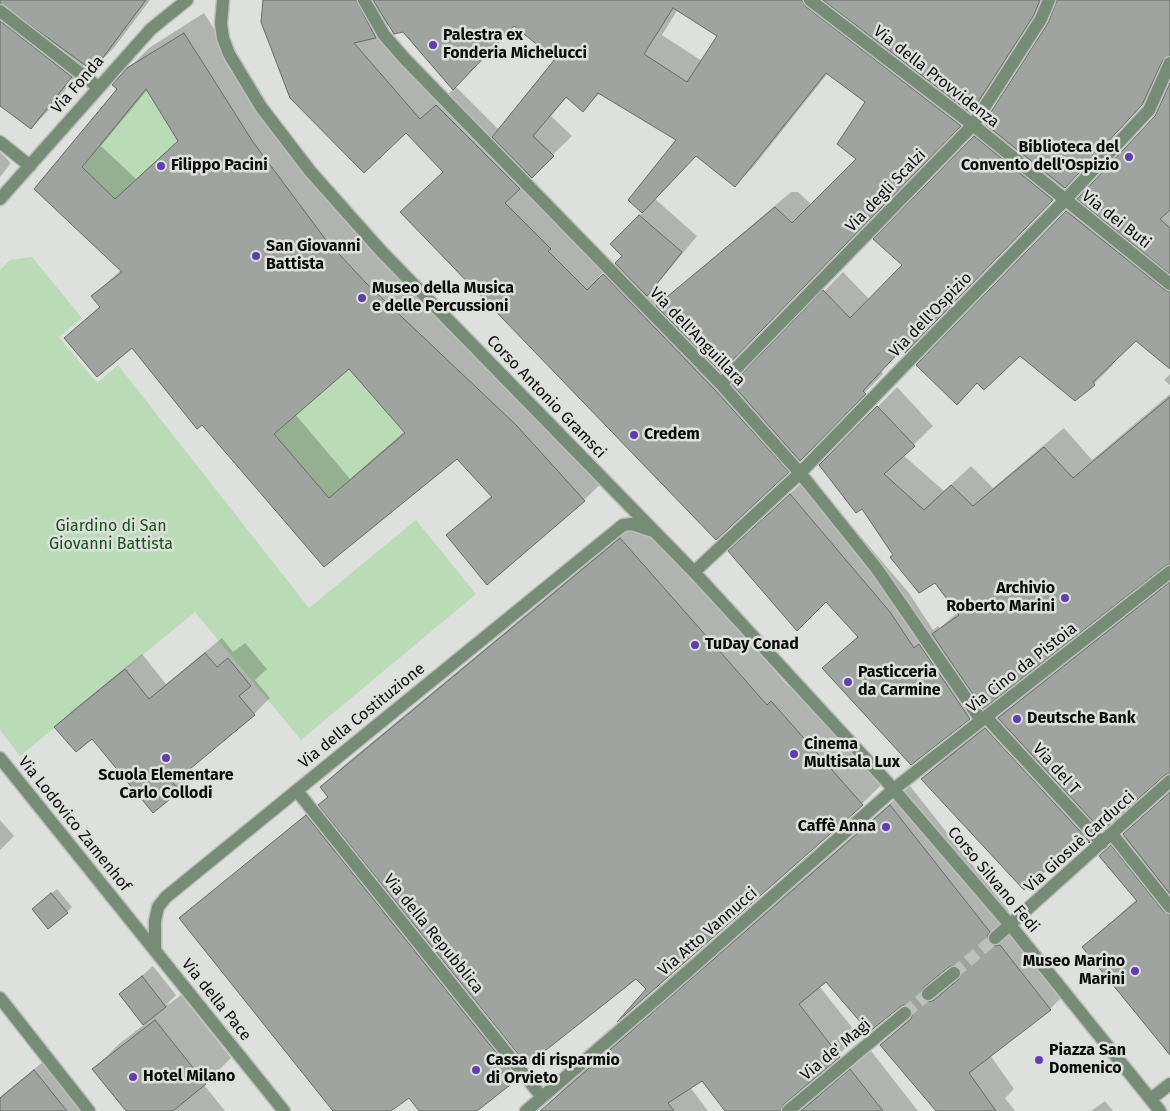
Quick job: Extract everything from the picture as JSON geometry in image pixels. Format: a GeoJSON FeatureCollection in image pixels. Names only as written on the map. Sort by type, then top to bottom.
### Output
{"type":"FeatureCollection","features":[{"type":"Feature","properties":{"kind":"street","name":"Via Fonda"},"geometry":{"type":"LineString","coordinates":[[0,199],[151,29],[187,0]]}},
{"type":"Feature","properties":{"kind":"street","name":"Corso Antonio Gramsci"},"geometry":{"type":"LineString","coordinates":[[223,0],[221,24],[223,38],[229,54],[261,107],[291,149],[382,252],[694,572],[894,789]]}},
{"type":"Feature","properties":{"kind":"street","name":"Via dell'Anguillara"},"geometry":{"type":"LineString","coordinates":[[364,0],[384,35],[405,59],[721,384],[800,473],[877,569],[968,703],[983,719]]}},
{"type":"Feature","properties":{"kind":"street","name":"Via della Provvidenza"},"geometry":{"type":"LineString","coordinates":[[811,0],[973,125],[1065,200]]}},
{"type":"Feature","properties":{"kind":"street","name":"Via degli Scalzi"},"geometry":{"type":"LineString","coordinates":[[721,384],[973,125],[1041,19],[1049,0]]}},
{"type":"Feature","properties":{"kind":"street"},"geometry":{"type":"LineString","coordinates":[[0,11],[98,87]]}},
{"type":"Feature","properties":{"kind":"street","name":"Via dell'Ospizio"},"geometry":{"type":"LineString","coordinates":[[694,572],[800,473],[1065,200],[1149,110],[1170,63]]}},
{"type":"Feature","properties":{"kind":"street"},"geometry":{"type":"LineString","coordinates":[[0,142],[30,166]]}},
{"type":"Feature","properties":{"kind":"street","name":"Via dei Buti"},"geometry":{"type":"LineString","coordinates":[[1065,200],[1170,284]]}},
{"type":"Feature","properties":{"kind":"street"},"geometry":{"type":"LineString","coordinates":[[623,525],[629,516],[630,506]]}},
{"type":"Feature","properties":{"kind":"street"},"geometry":{"type":"LineString","coordinates":[[623,525],[632,524],[657,534]]}},
{"type":"Feature","properties":{"kind":"street","name":"Via della Costituzione"},"geometry":{"type":"LineString","coordinates":[[155,949],[155,921],[158,907],[166,897],[623,525]]}},
{"type":"Feature","properties":{"kind":"street","name":"Via Cino da Pistoia"},"geometry":{"type":"LineString","coordinates":[[894,789],[1170,572]]}},
{"type":"Feature","properties":{"kind":"street","name":"Via del T"},"geometry":{"type":"LineString","coordinates":[[983,719],[1107,839],[1170,907]]}},
{"type":"Feature","properties":{"kind":"street","name":"Via Lodovico Zamenhof"},"geometry":{"type":"LineString","coordinates":[[0,758],[122,910]]}},
{"type":"Feature","properties":{"kind":"street","name":"Via Giosuè Carducci"},"geometry":{"type":"LineString","coordinates":[[1011,926],[1170,781]]}},
{"type":"Feature","properties":{"kind":"street","name":"Corso Silvano Fedi"},"geometry":{"type":"LineString","coordinates":[[894,789],[1011,926],[1160,1111]]}},
{"type":"Feature","properties":{"kind":"street","name":"Via Atto Vannucci"},"geometry":{"type":"LineString","coordinates":[[526,1111],[668,989],[894,789]]}},
{"type":"Feature","properties":{"kind":"street","name":"Via della Repubblica"},"geometry":{"type":"LineString","coordinates":[[297,792],[542,1097]]}},
{"type":"Feature","properties":{"kind":"street","name":"Via della Pace"},"geometry":{"type":"LineString","coordinates":[[122,910],[284,1111]]}},
{"type":"Feature","properties":{"kind":"street"},"geometry":{"type":"LineString","coordinates":[[995,938],[1011,926]]}},
{"type":"Feature","properties":{"kind":"street"},"geometry":{"type":"LineString","coordinates":[[928,994],[954,973]]}},
{"type":"Feature","properties":{"kind":"street"},"geometry":{"type":"LineString","coordinates":[[0,998],[89,1111]]}},
{"type":"Feature","properties":{"kind":"street","name":"Via de' Magi"},"geometry":{"type":"LineString","coordinates":[[788,1111],[905,1013]]}},
{"type":"Feature","properties":{"kind":"street"},"geometry":{"type":"LineString","coordinates":[[1151,1099],[1170,1084]]}},
{"type":"Feature","properties":{"kind":"green space"},"geometry":{"type":"Polygon","coordinates":[[[146,89],[178,141],[115,199],[82,167],[146,89]]]}},
{"type":"Feature","properties":{"kind":"green space","name":"Giardino di San Giovanni Battista"},"geometry":{"type":"Polygon","coordinates":[[[32,257],[82,318],[59,337],[97,383],[118,365],[309,608],[416,520],[476,594],[301,740],[195,612],[20,756],[0,730],[0,270],[10,260],[32,257]]]}},
{"type":"Feature","properties":{"kind":"green space"},"geometry":{"type":"Polygon","coordinates":[[[349,369],[405,433],[329,498],[274,434],[349,369]]]}},
{"type":"Feature","properties":{"kind":"building"},"geometry":{"type":"Polygon","coordinates":[[[0,0],[146,0],[93,71],[0,3],[0,0]]]}},
{"type":"Feature","properties":{"kind":"building"},"geometry":{"type":"Polygon","coordinates":[[[263,0],[356,0],[376,38],[354,43],[420,119],[436,105],[520,189],[505,203],[551,249],[548,251],[587,290],[603,274],[715,390],[789,472],[716,540],[400,212],[443,172],[406,133],[364,173],[290,98],[261,22],[263,0]]]}},
{"type":"Feature","properties":{"kind":"building"},"geometry":{"type":"Polygon","coordinates":[[[373,0],[802,0],[805,6],[961,126],[721,372],[656,306],[775,207],[792,223],[856,159],[837,144],[865,102],[826,73],[735,187],[696,156],[642,213],[628,200],[676,140],[598,93],[583,112],[566,97],[533,136],[554,156],[532,178],[492,137],[555,59],[514,26],[453,90],[403,32],[394,34],[373,0]],[[673,8],[644,54],[687,82],[717,36],[673,8]]]}},
{"type":"Feature","properties":{"kind":"building"},"geometry":{"type":"Polygon","coordinates":[[[823,0],[1040,0],[1034,15],[971,113],[823,0]]]}},
{"type":"Feature","properties":{"kind":"building"},"geometry":{"type":"Polygon","coordinates":[[[1057,0],[1170,0],[1170,55],[1163,60],[1142,105],[1065,188],[984,123],[1048,23],[1057,0]]]}},
{"type":"Feature","properties":{"kind":"building"},"geometry":{"type":"Polygon","coordinates":[[[0,21],[72,77],[31,129],[0,106],[0,21]]]}},
{"type":"Feature","properties":{"kind":"building"},"geometry":{"type":"Polygon","coordinates":[[[184,33],[253,142],[326,240],[366,283],[516,425],[585,501],[487,585],[446,535],[492,497],[457,459],[324,567],[202,425],[197,429],[132,348],[97,377],[64,338],[100,307],[91,296],[122,272],[34,189],[117,89],[112,85],[127,68],[184,33]],[[146,89],[82,167],[115,199],[178,141],[146,89]],[[349,369],[274,434],[329,498],[405,433],[349,369]]]}},
{"type":"Feature","properties":{"kind":"building"},"geometry":{"type":"Polygon","coordinates":[[[1170,83],[1170,210],[1160,219],[1170,228],[1170,274],[1077,199],[1155,116],[1170,83]]]}},
{"type":"Feature","properties":{"kind":"building"},"geometry":{"type":"Polygon","coordinates":[[[974,136],[1053,200],[905,353],[901,350],[863,391],[866,394],[800,461],[732,384],[823,290],[850,318],[902,265],[873,239],[974,136]]]}},
{"type":"Feature","properties":{"kind":"building"},"geometry":{"type":"Polygon","coordinates":[[[1066,211],[1170,292],[1170,369],[1136,341],[1093,382],[1095,385],[1075,401],[1020,356],[984,390],[977,383],[957,405],[916,365],[1066,211]]]}},
{"type":"Feature","properties":{"kind":"building"},"geometry":{"type":"Polygon","coordinates":[[[639,215],[682,252],[647,296],[615,263],[622,256],[610,244],[639,215]]]}},
{"type":"Feature","properties":{"kind":"building"},"geometry":{"type":"Polygon","coordinates":[[[1170,397],[1170,564],[983,709],[932,634],[959,615],[935,583],[919,593],[890,557],[893,555],[862,509],[856,513],[819,465],[877,406],[915,446],[884,474],[924,510],[951,485],[973,506],[1044,447],[1073,478],[1170,397]]]}},
{"type":"Feature","properties":{"kind":"building"},"geometry":{"type":"Polygon","coordinates":[[[790,494],[890,612],[914,648],[919,644],[970,719],[911,765],[822,668],[858,637],[826,602],[797,631],[728,551],[790,494]]]}},
{"type":"Feature","properties":{"kind":"building"},"geometry":{"type":"Polygon","coordinates":[[[620,538],[767,705],[771,701],[863,805],[617,1022],[646,989],[636,979],[527,1065],[318,805],[328,797],[320,787],[620,538]]]}},
{"type":"Feature","properties":{"kind":"building"},"geometry":{"type":"Polygon","coordinates":[[[1170,582],[1170,773],[1165,775],[1102,831],[998,718],[1170,582]]]}},
{"type":"Feature","properties":{"kind":"building"},"geometry":{"type":"Polygon","coordinates":[[[205,653],[217,667],[228,658],[251,686],[239,696],[255,715],[173,783],[180,791],[153,813],[92,739],[76,752],[54,727],[125,669],[149,699],[205,653]]]}},
{"type":"Feature","properties":{"kind":"building"},"geometry":{"type":"Polygon","coordinates":[[[985,728],[1090,842],[1083,836],[1024,890],[921,779],[985,728]]]}},
{"type":"Feature","properties":{"kind":"building"},"geometry":{"type":"Polygon","coordinates":[[[1170,792],[1170,894],[1123,834],[1170,792]]]}},
{"type":"Feature","properties":{"kind":"building"},"geometry":{"type":"Polygon","coordinates":[[[890,805],[990,932],[987,936],[989,943],[993,946],[1000,945],[1051,1010],[969,1073],[996,1111],[936,1111],[880,1045],[911,1019],[913,1012],[911,1007],[904,1005],[900,1007],[869,1032],[826,982],[799,1004],[840,1057],[783,1105],[780,1111],[725,1111],[702,1081],[668,1103],[674,1111],[540,1111],[890,805]],[[956,965],[949,967],[923,988],[920,995],[922,999],[926,1002],[933,1001],[959,979],[962,971],[956,965]]]}},
{"type":"Feature","properties":{"kind":"building"},"geometry":{"type":"Polygon","coordinates":[[[306,815],[514,1075],[507,1081],[510,1085],[477,1111],[419,1111],[409,1098],[391,1111],[333,1111],[179,918],[306,815]]]}},
{"type":"Feature","properties":{"kind":"building","name":"Museo Marino Marini"},"geometry":{"type":"Polygon","coordinates":[[[1111,845],[1164,912],[1170,915],[1170,1055],[1082,947],[1137,901],[1099,856],[1111,845]]]}},
{"type":"Feature","properties":{"kind":"building"},"geometry":{"type":"Polygon","coordinates":[[[51,893],[68,913],[48,929],[32,909],[51,893]]]}},
{"type":"Feature","properties":{"kind":"building"},"geometry":{"type":"Polygon","coordinates":[[[142,976],[166,1007],[143,1025],[119,994],[142,976]]]}},
{"type":"Feature","properties":{"kind":"building","name":"Hotel Milano"},"geometry":{"type":"Polygon","coordinates":[[[155,1020],[206,1084],[173,1111],[126,1111],[92,1069],[155,1020]]]}},
{"type":"Feature","properties":{"kind":"building"},"geometry":{"type":"Polygon","coordinates":[[[850,1069],[883,1111],[801,1111],[850,1069]]]}},
{"type":"Feature","properties":{"kind":"building"},"geometry":{"type":"Polygon","coordinates":[[[34,1070],[67,1111],[0,1111],[0,1098],[34,1070]]]}},
{"type":"Feature","properties":{"kind":"tunnel"},"geometry":{"type":"LineString","coordinates":[[954,973],[995,938]]}},
{"type":"Feature","properties":{"kind":"tunnel"},"geometry":{"type":"LineString","coordinates":[[905,1013],[928,994]]}},
{"type":"Feature","properties":{"kind":"place","name":"Palestra ex Fonderia Michelucci"},"geometry":{"type":"Point","coordinates":[433,45]}},
{"type":"Feature","properties":{"kind":"place","name":"Biblioteca del Convento dell'Ospizio"},"geometry":{"type":"Point","coordinates":[1129,157]}},
{"type":"Feature","properties":{"kind":"place","name":"Filippo Pacini"},"geometry":{"type":"Point","coordinates":[161,166]}},
{"type":"Feature","properties":{"kind":"place","name":"San Giovanni Battista"},"geometry":{"type":"Point","coordinates":[256,256]}},
{"type":"Feature","properties":{"kind":"place","name":"Museo della Musica e delle Percussioni"},"geometry":{"type":"Point","coordinates":[362,298]}},
{"type":"Feature","properties":{"kind":"place","name":"Credem"},"geometry":{"type":"Point","coordinates":[634,435]}},
{"type":"Feature","properties":{"kind":"place","name":"Archivio Roberto Marini"},"geometry":{"type":"Point","coordinates":[1065,598]}},
{"type":"Feature","properties":{"kind":"place","name":"TuDay Conad"},"geometry":{"type":"Point","coordinates":[695,645]}},
{"type":"Feature","properties":{"kind":"place","name":"Pasticceria da Carmine"},"geometry":{"type":"Point","coordinates":[848,682]}},
{"type":"Feature","properties":{"kind":"place","name":"Deutsche Bank"},"geometry":{"type":"Point","coordinates":[1017,719]}},
{"type":"Feature","properties":{"kind":"place","name":"Cinema Multisala Lux"},"geometry":{"type":"Point","coordinates":[794,754]}},
{"type":"Feature","properties":{"kind":"place","name":"Scuola Elementare Carlo Collodi"},"geometry":{"type":"Point","coordinates":[166,758]}},
{"type":"Feature","properties":{"kind":"place","name":"Caffè Anna"},"geometry":{"type":"Point","coordinates":[886,827]}},
{"type":"Feature","properties":{"kind":"place","name":"Museo Marino Marini"},"geometry":{"type":"Point","coordinates":[1135,971]}},
{"type":"Feature","properties":{"kind":"place","name":"Piazza San Domenico"},"geometry":{"type":"Point","coordinates":[1039,1060]}},
{"type":"Feature","properties":{"kind":"place","name":"Cassa di risparmio di Orvieto"},"geometry":{"type":"Point","coordinates":[476,1070]}},
{"type":"Feature","properties":{"kind":"place","name":"Hotel Milano"},"geometry":{"type":"Point","coordinates":[133,1077]}}]}
